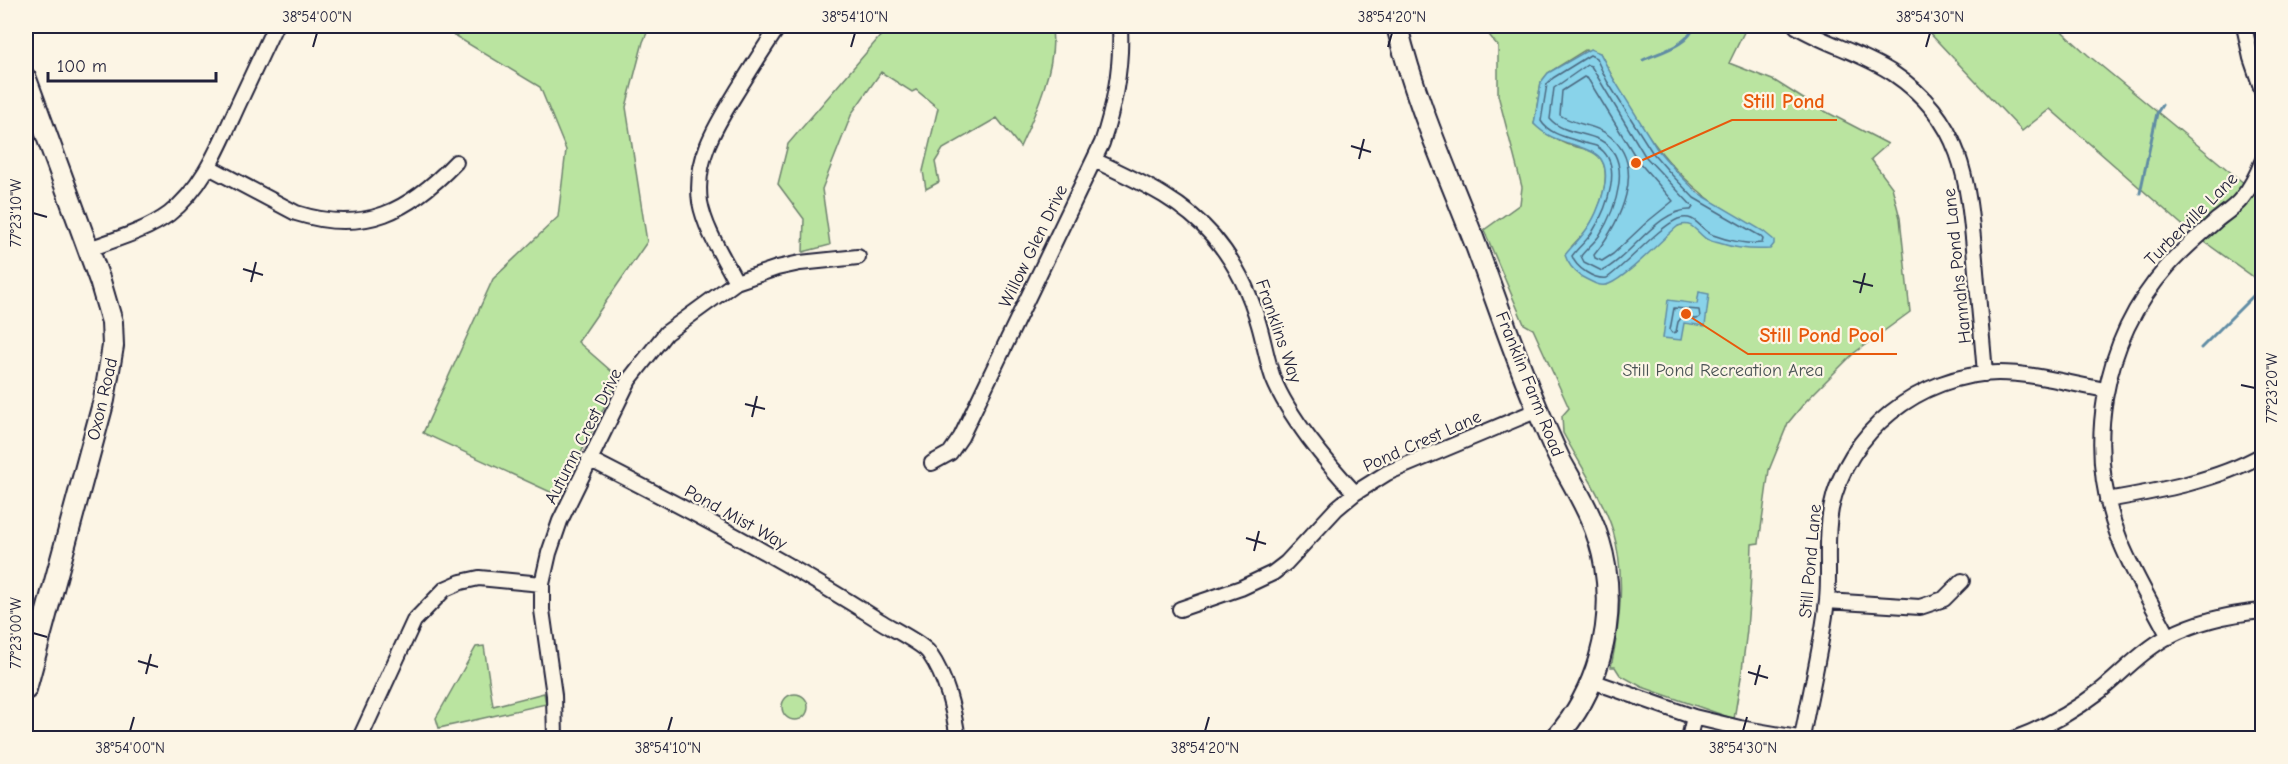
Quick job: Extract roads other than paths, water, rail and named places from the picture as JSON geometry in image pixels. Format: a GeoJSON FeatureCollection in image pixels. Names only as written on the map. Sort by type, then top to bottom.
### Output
{"type":"FeatureCollection","features":[{"type":"Feature","properties":{"kind":"street"},"geometry":{"type":"LineString","coordinates":[[89,249],[138,231],[168,214],[190,194],[209,166],[275,26]]}},
{"type":"Feature","properties":{"kind":"street"},"geometry":{"type":"LineString","coordinates":[[736,282],[700,204],[701,165],[715,126],[779,26]]}},
{"type":"Feature","properties":{"kind":"street","name":"Willow Glen Drive"},"geometry":{"type":"LineString","coordinates":[[933,463],[950,453],[962,437],[1094,160],[1110,117],[1116,91],[1120,64],[1120,26]]}},
{"type":"Feature","properties":{"kind":"street","name":"Franklin Farm Road"},"geometry":{"type":"LineString","coordinates":[[1397,26],[1414,88],[1433,140],[1538,410],[1561,461],[1594,524],[1605,567],[1608,615],[1592,681],[1575,713],[1556,738]]}},
{"type":"Feature","properties":{"kind":"street","name":"Hannahs Pond Lane"},"geometry":{"type":"LineString","coordinates":[[1796,26],[1895,74],[1927,103],[1951,138],[1960,158],[1969,194],[1985,374]]}},
{"type":"Feature","properties":{"kind":"street"},"geometry":{"type":"LineString","coordinates":[[2244,26],[2251,58],[2262,90]]}},
{"type":"Feature","properties":{"kind":"street","name":"Oxon Road"},"geometry":{"type":"LineString","coordinates":[[26,80],[89,249],[111,322],[113,346],[104,400],[26,689]]}},
{"type":"Feature","properties":{"kind":"street","name":"Franklins Way"},"geometry":{"type":"LineString","coordinates":[[1094,160],[1175,201],[1195,218],[1225,251],[1250,296],[1268,362],[1283,399],[1338,475],[1354,493]]}},
{"type":"Feature","properties":{"kind":"street"},"geometry":{"type":"LineString","coordinates":[[209,166],[296,213],[338,222],[371,218],[400,208],[426,192],[456,162]]}},
{"type":"Feature","properties":{"kind":"street","name":"Turberville Lane"},"geometry":{"type":"LineString","coordinates":[[2169,637],[2121,545],[2107,500],[2101,442],[2106,390],[2120,343],[2144,297],[2177,255],[2240,201],[2256,178],[2262,162]]}},
{"type":"Feature","properties":{"kind":"street","name":"Autumn Crest Drive"},"geometry":{"type":"LineString","coordinates":[[555,738],[554,695],[542,610],[542,584],[558,526],[629,380],[666,333],[736,282],[800,263],[858,257]]}},
{"type":"Feature","properties":{"kind":"street","name":"Still Pond Lane"},"geometry":{"type":"LineString","coordinates":[[1800,738],[1827,601],[1828,529],[1831,507],[1842,477],[1857,449],[1883,419],[1915,396],[1935,386],[1964,377],[1985,374],[2022,374],[2106,390]]}},
{"type":"Feature","properties":{"kind":"street","name":"Pond Crest Lane"},"geometry":{"type":"LineString","coordinates":[[1180,609],[1241,588],[1273,573],[1286,563],[1354,493],[1387,473],[1538,410]]}},
{"type":"Feature","properties":{"kind":"street"},"geometry":{"type":"LineString","coordinates":[[2107,500],[2210,477],[2239,467],[2262,455]]}},
{"type":"Feature","properties":{"kind":"street","name":"Pond Mist Way"},"geometry":{"type":"LineString","coordinates":[[589,459],[670,501],[864,611],[928,651],[951,696],[958,738]]}},
{"type":"Feature","properties":{"kind":"street"},"geometry":{"type":"LineString","coordinates":[[360,738],[414,621],[445,589],[479,578],[542,584]]}},
{"type":"Feature","properties":{"kind":"street"},"geometry":{"type":"LineString","coordinates":[[1827,601],[1920,607],[1944,599],[1962,581]]}},
{"type":"Feature","properties":{"kind":"street"},"geometry":{"type":"LineString","coordinates":[[2016,738],[2080,706],[2152,647],[2169,637],[2212,620],[2262,611]]}},
{"type":"Feature","properties":{"kind":"street"},"geometry":{"type":"LineString","coordinates":[[1592,681],[1694,717],[1740,728],[1800,738]]}},
{"type":"Feature","properties":{"kind":"street"},"geometry":{"type":"LineString","coordinates":[[1689,738],[1694,717]]}},
{"type":"Feature","properties":{"kind":"water"},"geometry":{"type":"Polygon","coordinates":[[[1590,49],[1600,53],[1657,149],[1676,171],[1698,193],[1763,231],[1774,240],[1770,249],[1744,248],[1712,241],[1690,225],[1683,225],[1678,226],[1634,266],[1609,284],[1595,284],[1574,270],[1565,255],[1584,233],[1601,201],[1604,189],[1604,167],[1600,158],[1592,152],[1547,135],[1534,124],[1541,82],[1548,73],[1590,49]]]}},
{"type":"Feature","properties":{"kind":"water"},"geometry":{"type":"Polygon","coordinates":[[[1699,292],[1709,294],[1705,326],[1684,323],[1681,340],[1663,338],[1668,300],[1697,304],[1699,292]]]}},
{"type":"Feature","properties":{"kind":"waterway"},"geometry":{"type":"LineString","coordinates":[[1643,60],[1680,43],[1691,33],[1694,26]]}},
{"type":"Feature","properties":{"kind":"waterway"},"geometry":{"type":"LineString","coordinates":[[2140,193],[2157,113],[2162,105]]}},
{"type":"Feature","properties":{"kind":"waterway"},"geometry":{"type":"LineString","coordinates":[[2201,348],[2262,287]]}},
{"type":"Feature","properties":{"kind":"place","name":"Still Pond"},"geometry":{"type":"Point","coordinates":[1636,163]}},
{"type":"Feature","properties":{"kind":"place","name":"Still Pond Pool"},"geometry":{"type":"Point","coordinates":[1686,314]}},
{"type":"Feature","properties":{"kind":"park label","name":"Still Pond Recreation Area"},"geometry":{"type":"Point","coordinates":[1723,370]}}]}
